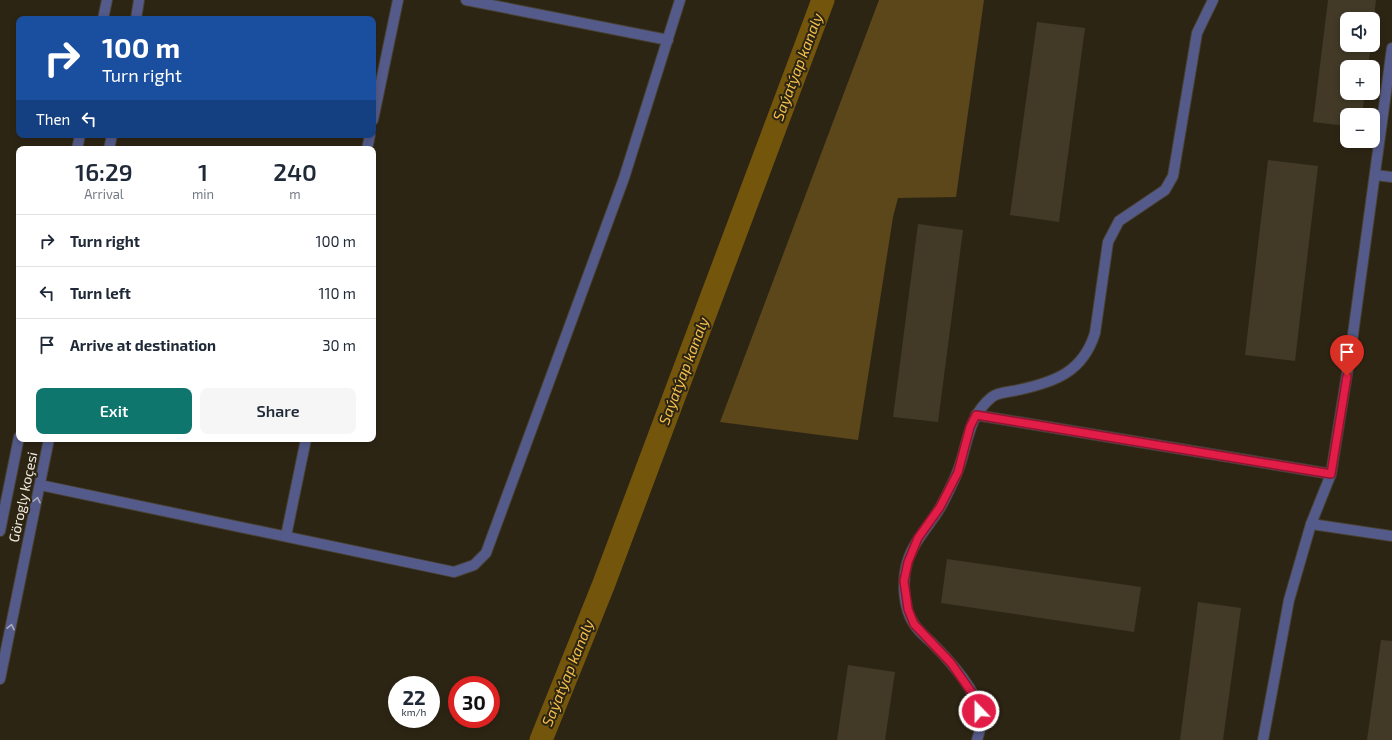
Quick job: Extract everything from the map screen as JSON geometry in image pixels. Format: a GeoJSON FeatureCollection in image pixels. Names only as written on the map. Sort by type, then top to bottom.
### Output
{"type":"FeatureCollection","features":[{"type":"Feature","properties":{"kind":"street"},"geometry":{"type":"LineString","coordinates":[[104,16],[107,0]]}},
{"type":"Feature","properties":{"kind":"street"},"geometry":{"type":"LineString","coordinates":[[136,16],[139,0]]}},
{"type":"Feature","properties":{"kind":"street"},"geometry":{"type":"LineString","coordinates":[[376,106],[398,0]]}},
{"type":"Feature","properties":{"kind":"street"},"geometry":{"type":"LineString","coordinates":[[466,0],[668,40]]}},
{"type":"Feature","properties":{"kind":"street"},"geometry":{"type":"LineString","coordinates":[[40,485],[454,572],[474,565],[486,553],[624,178],[680,0]]}},
{"type":"Feature","properties":{"kind":"street"},"geometry":{"type":"LineString","coordinates":[[977,740],[982,721],[977,700],[951,663],[914,624],[908,609],[904,581],[908,562],[918,538],[940,507],[958,472],[970,427],[979,409],[993,396],[1049,382],[1066,374],[1079,363],[1091,346],[1095,333],[1108,242],[1120,221],[1166,190],[1173,176],[1198,32],[1213,0]]}},
{"type":"Feature","properties":{"kind":"street"},"geometry":{"type":"LineString","coordinates":[[1263,740],[1289,600],[1311,524],[1331,474],[1351,349],[1392,48]]}},
{"type":"Feature","properties":{"kind":"street"},"geometry":{"type":"LineString","coordinates":[[1375,175],[1392,177]]}},
{"type":"Feature","properties":{"kind":"street"},"geometry":{"type":"LineString","coordinates":[[976,415],[1331,474]]}},
{"type":"Feature","properties":{"kind":"street","name":"Görogly koçesi"},"geometry":{"type":"LineString","coordinates":[[0,531],[5,484],[18,442]]}},
{"type":"Feature","properties":{"kind":"street","name":"Görogly koçesi"},"geometry":{"type":"LineString","coordinates":[[0,679],[48,442]]}},
{"type":"Feature","properties":{"kind":"street"},"geometry":{"type":"LineString","coordinates":[[286,536],[305,442]]}},
{"type":"Feature","properties":{"kind":"street"},"geometry":{"type":"LineString","coordinates":[[1311,524],[1392,536]]}},
{"type":"Feature","properties":{"kind":"shaded area"},"geometry":{"type":"Polygon","coordinates":[[[879,0],[984,0],[956,197],[898,198],[893,217],[858,440],[720,422],[879,0]]]}},
{"type":"Feature","properties":{"kind":"building"},"geometry":{"type":"Polygon","coordinates":[[[1328,0],[1376,0],[1375,12],[1340,12],[1340,52],[1370,52],[1369,60],[1340,60],[1340,100],[1364,100],[1363,108],[1340,108],[1340,125],[1313,122],[1328,0]]]}},
{"type":"Feature","properties":{"kind":"building"},"geometry":{"type":"Polygon","coordinates":[[[1037,22],[1085,28],[1059,222],[1010,215],[1037,22]]]}},
{"type":"Feature","properties":{"kind":"building"},"geometry":{"type":"Polygon","coordinates":[[[1268,160],[1318,166],[1295,361],[1245,355],[1268,160]]]}},
{"type":"Feature","properties":{"kind":"building"},"geometry":{"type":"Polygon","coordinates":[[[918,224],[963,230],[938,422],[893,417],[918,224]]]}},
{"type":"Feature","properties":{"kind":"building"},"geometry":{"type":"Polygon","coordinates":[[[947,559],[1141,587],[1134,632],[941,603],[947,559]]]}},
{"type":"Feature","properties":{"kind":"building"},"geometry":{"type":"Polygon","coordinates":[[[1198,602],[1241,608],[1223,740],[1180,740],[1198,602]]]}},
{"type":"Feature","properties":{"kind":"building"},"geometry":{"type":"Polygon","coordinates":[[[1381,640],[1392,641],[1392,740],[1367,740],[1381,640]]]}},
{"type":"Feature","properties":{"kind":"building"},"geometry":{"type":"Polygon","coordinates":[[[848,665],[895,672],[885,740],[837,740],[848,665]]]}},
{"type":"Feature","properties":{"kind":"waterway","name":"Saýatýap kanaly"},"geometry":{"type":"LineString","coordinates":[[541,740],[603,586],[823,0]]}},
{"type":"Feature","properties":{"kind":"route"},"geometry":{"type":"LineString","coordinates":[[979,711],[977,700],[966,683],[951,663],[914,624],[908,609],[904,581],[908,562],[918,538],[940,507],[958,472],[970,427],[976,415],[1331,474],[1347,376]]}}]}
